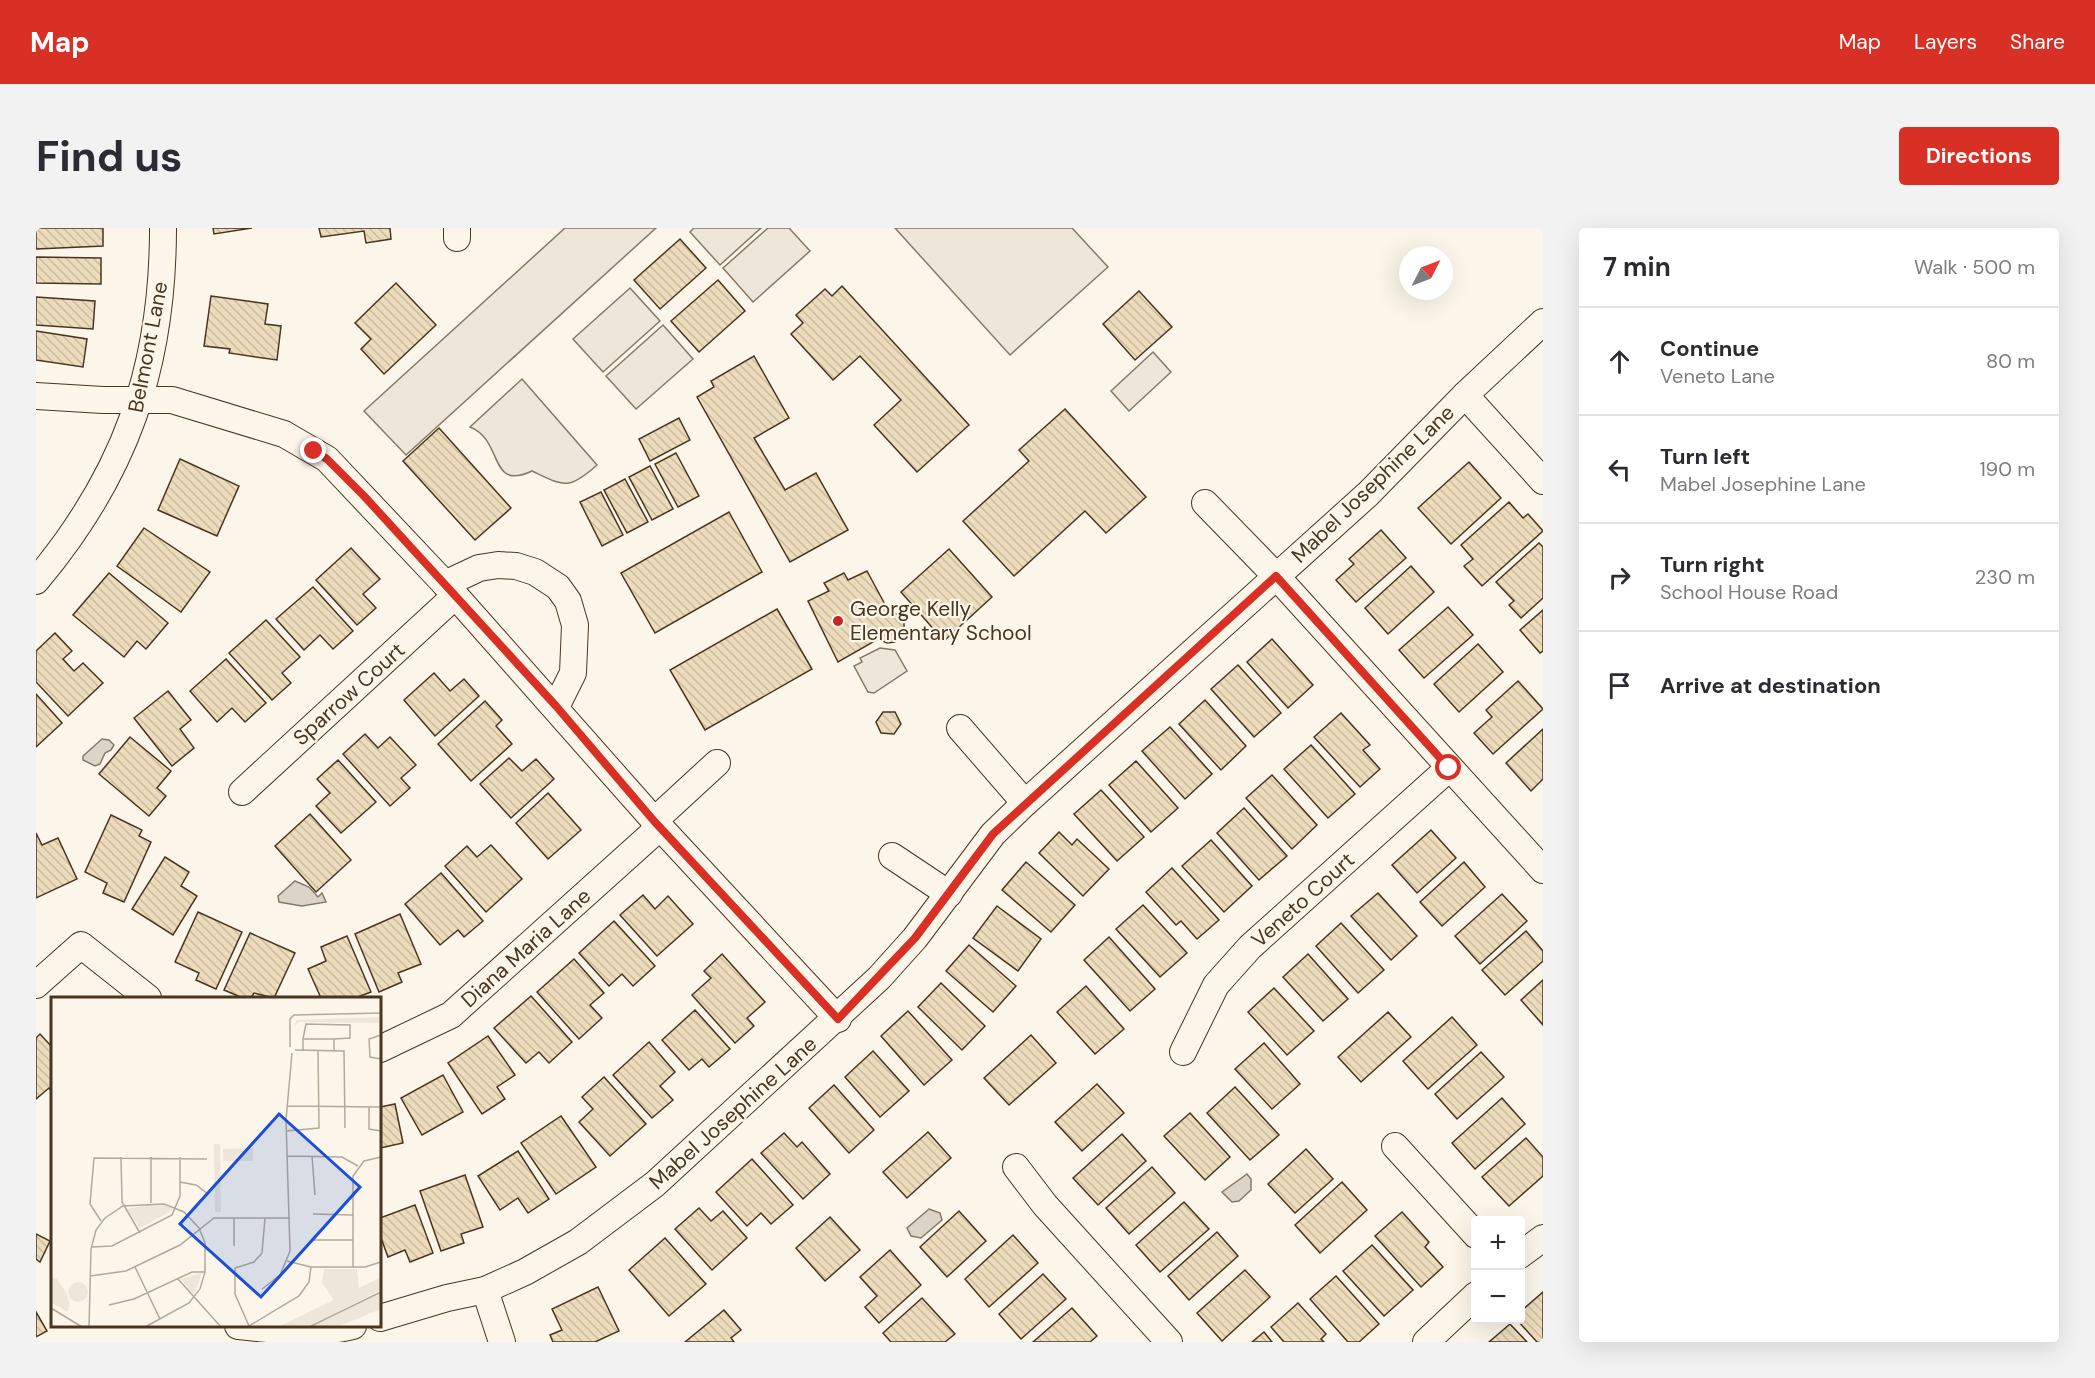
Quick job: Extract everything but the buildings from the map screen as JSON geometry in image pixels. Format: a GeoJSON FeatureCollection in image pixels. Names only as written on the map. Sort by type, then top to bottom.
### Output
{"type":"FeatureCollection","features":[{"type":"Feature","properties":{"kind":"street","name":"Belmont Lane"},"geometry":{"type":"LineString","coordinates":[[36,581],[64,547],[108,474],[131,429],[158,319],[163,279],[163,228]]}},
{"type":"Feature","properties":{"kind":"street","name":"Mabel Josephine Lane"},"geometry":{"type":"LineString","coordinates":[[381,1318],[447,1298],[485,1290],[578,1242],[655,1184],[838,1019],[915,938],[993,834],[1368,494],[1465,395],[1543,322]]}},
{"type":"Feature","properties":{"kind":"street"},"geometry":{"type":"LineString","coordinates":[[1465,395],[1543,481]]}},
{"type":"Feature","properties":{"kind":"street"},"geometry":{"type":"LineString","coordinates":[[36,396],[103,400],[172,400],[219,412],[284,434],[314,451],[345,476],[556,706],[657,824],[838,1019]]}},
{"type":"Feature","properties":{"kind":"street"},"geometry":{"type":"LineString","coordinates":[[1205,503],[1276,576],[1543,870]]}},
{"type":"Feature","properties":{"kind":"street","name":"Sparrow Court"},"geometry":{"type":"LineString","coordinates":[[242,792],[450,590],[479,568],[498,565],[516,566],[535,572],[558,587],[568,601],[575,625],[573,673],[556,706]]}},
{"type":"Feature","properties":{"kind":"street"},"geometry":{"type":"LineString","coordinates":[[960,728],[1025,803]]}},
{"type":"Feature","properties":{"kind":"street","name":"Diana Maria Lane"},"geometry":{"type":"LineString","coordinates":[[381,1049],[451,1015],[657,824],[717,763]]}},
{"type":"Feature","properties":{"kind":"street","name":"Veneto Court"},"geometry":{"type":"LineString","coordinates":[[1183,1052],[1216,985],[1250,947],[1449,768]]}},
{"type":"Feature","properties":{"kind":"street"},"geometry":{"type":"LineString","coordinates":[[892,856],[949,894]]}},
{"type":"Feature","properties":{"kind":"street"},"geometry":{"type":"LineString","coordinates":[[36,985],[81,945],[146,997]]}},
{"type":"Feature","properties":{"kind":"street"},"geometry":{"type":"LineString","coordinates":[[1395,1146],[1471,1230]]}},
{"type":"Feature","properties":{"kind":"street"},"geometry":{"type":"LineString","coordinates":[[1016,1167],[1045,1205],[1169,1342]]}},
{"type":"Feature","properties":{"kind":"street"},"geometry":{"type":"LineString","coordinates":[[1525,1252],[1543,1238]]}},
{"type":"Feature","properties":{"kind":"street"},"geometry":{"type":"LineString","coordinates":[[485,1290],[502,1342]]}},
{"type":"Feature","properties":{"kind":"street"},"geometry":{"type":"LineString","coordinates":[[1426,1342],[1471,1300]]}},
{"type":"Feature","properties":{"kind":"street"},"geometry":{"type":"LineString","coordinates":[[248,1327],[338,1330],[349,1327]]}},
{"type":"Feature","properties":{"kind":"shaded area"},"geometry":{"type":"Polygon","coordinates":[[[565,228],[656,228],[406,455],[364,411],[565,228]]]}},
{"type":"Feature","properties":{"kind":"shaded area"},"geometry":{"type":"Polygon","coordinates":[[[694,228],[761,228],[720,265],[690,232],[694,228]]]}},
{"type":"Feature","properties":{"kind":"shaded area"},"geometry":{"type":"Polygon","coordinates":[[[768,228],[789,228],[810,251],[753,302],[723,268],[768,228]]]}},
{"type":"Feature","properties":{"kind":"shaded area"},"geometry":{"type":"Polygon","coordinates":[[[895,228],[1072,228],[1108,267],[1010,355],[895,228]]]}},
{"type":"Feature","properties":{"kind":"shaded area"},"geometry":{"type":"Polygon","coordinates":[[[630,288],[660,321],[603,372],[573,339],[630,288]]]}},
{"type":"Feature","properties":{"kind":"shaded area"},"geometry":{"type":"Polygon","coordinates":[[[663,325],[693,359],[636,409],[606,376],[663,325]]]}},
{"type":"Feature","properties":{"kind":"shaded area"},"geometry":{"type":"Polygon","coordinates":[[[1153,352],[1171,372],[1129,411],[1111,391],[1153,352]]]}},
{"type":"Feature","properties":{"kind":"shaded area"},"geometry":{"type":"Polygon","coordinates":[[[522,379],[597,465],[579,479],[559,483],[532,471],[518,476],[509,475],[502,470],[481,433],[470,427],[522,379]]]}},
{"type":"Feature","properties":{"kind":"shaded area"},"geometry":{"type":"Polygon","coordinates":[[[880,648],[895,650],[907,671],[874,693],[868,692],[854,666],[862,662],[860,658],[880,648]]]}},
{"type":"Feature","properties":{"kind":"shaded area"},"geometry":{"type":"Polygon","coordinates":[[[102,739],[109,740],[114,745],[105,753],[100,764],[95,766],[83,760],[83,756],[102,739]]]}},
{"type":"Feature","properties":{"kind":"shaded area"},"geometry":{"type":"Polygon","coordinates":[[[295,881],[309,887],[318,897],[322,893],[326,902],[302,906],[279,902],[278,896],[295,881]]]}},
{"type":"Feature","properties":{"kind":"shaded area"},"geometry":{"type":"Polygon","coordinates":[[[1247,1174],[1251,1179],[1251,1190],[1239,1201],[1232,1202],[1222,1192],[1247,1174]]]}},
{"type":"Feature","properties":{"kind":"shaded area"},"geometry":{"type":"Polygon","coordinates":[[[929,1209],[940,1213],[942,1220],[921,1238],[911,1236],[907,1228],[929,1209]]]}},
{"type":"Feature","properties":{"kind":"place","name":"George Kelly Elementary School"},"geometry":{"type":"Point","coordinates":[838,621]}},
{"type":"Feature","properties":{"kind":"route"},"geometry":{"type":"LineString","coordinates":[[314,451],[327,459],[364,496],[556,706],[654,821],[838,1019],[915,938],[993,834],[1276,576],[1449,768]]}}]}
